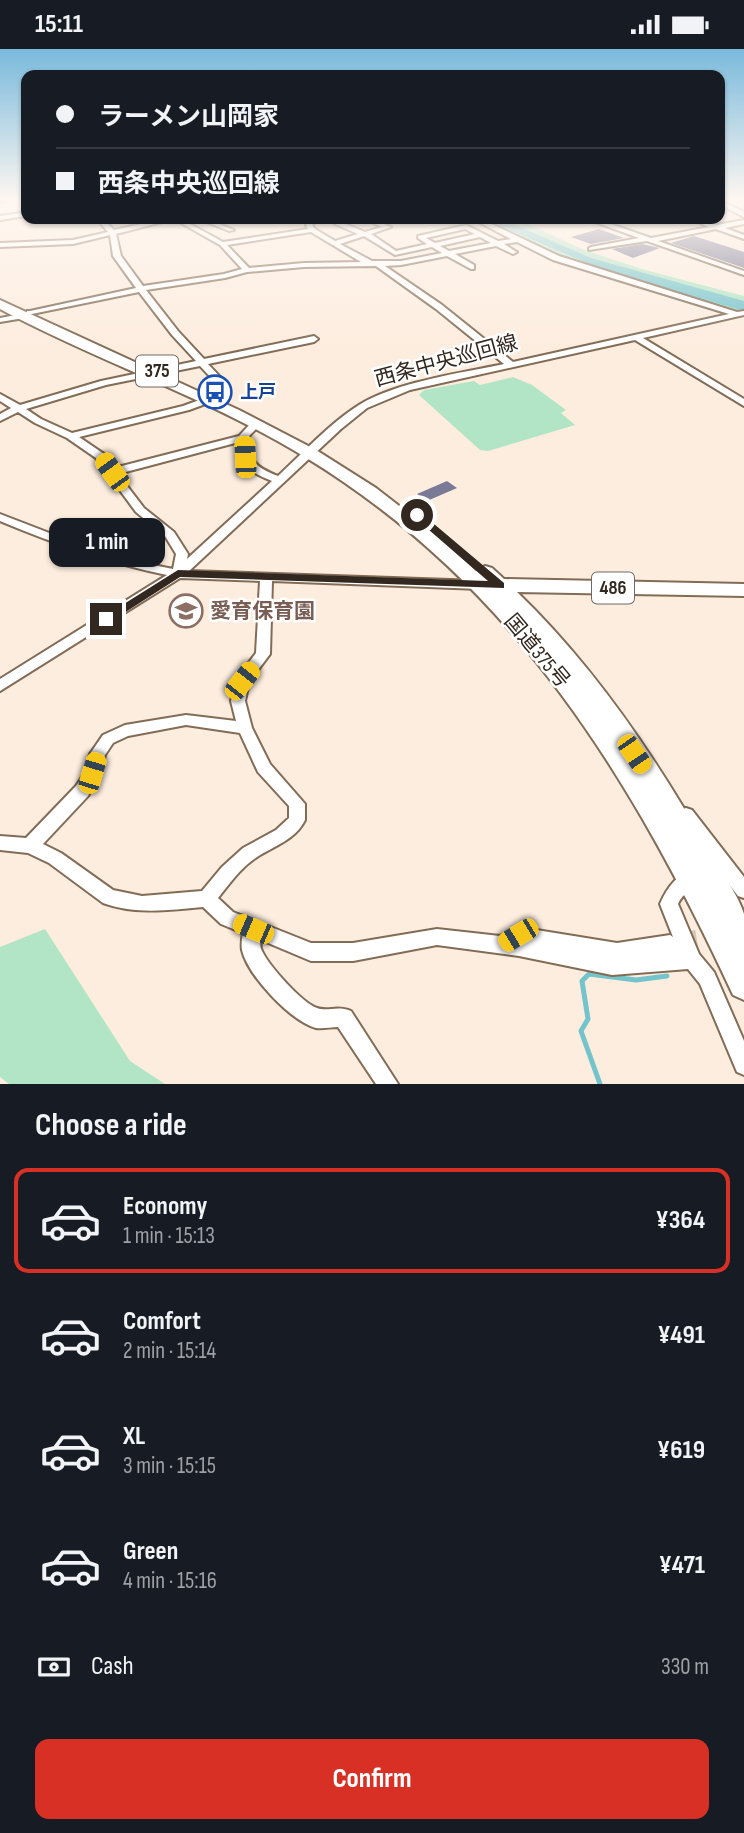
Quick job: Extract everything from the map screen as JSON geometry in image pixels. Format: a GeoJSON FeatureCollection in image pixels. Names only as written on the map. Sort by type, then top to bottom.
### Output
{"type":"FeatureCollection","features":[{"type":"Feature","properties":{"kind":"highway","name":"国道375号"},"geometry":{"type":"LineString","coordinates":[[0,296],[26,314]]}},
{"type":"Feature","properties":{"kind":"highway","name":"国道375号"},"geometry":{"type":"LineString","coordinates":[[0,304],[210,399],[312,449],[491,585],[561,652],[656,786],[701,859],[744,943]]}},
{"type":"Feature","properties":{"kind":"highway","name":"国道375号"},"geometry":{"type":"LineString","coordinates":[[210,399],[255,425],[312,449]]}},
{"type":"Feature","properties":{"kind":"highway","name":"国道375号"},"geometry":{"type":"LineString","coordinates":[[491,585],[626,768],[692,879],[744,985]]}},
{"type":"Feature","properties":{"kind":"highway","name":"486"},"geometry":{"type":"LineString","coordinates":[[491,585],[744,590]]}},
{"type":"Feature","properties":{"kind":"street"},"geometry":{"type":"LineString","coordinates":[[71,436],[186,408],[223,393],[224,389],[141,289],[117,256],[116,248]]}},
{"type":"Feature","properties":{"kind":"street"},"geometry":{"type":"LineString","coordinates":[[226,248],[247,270]]}},
{"type":"Feature","properties":{"kind":"street"},"geometry":{"type":"LineString","coordinates":[[345,248],[375,264],[439,307],[510,364]]}},
{"type":"Feature","properties":{"kind":"street"},"geometry":{"type":"LineString","coordinates":[[387,248],[395,253],[418,248]]}},
{"type":"Feature","properties":{"kind":"street"},"geometry":{"type":"LineString","coordinates":[[440,248],[471,267]]}},
{"type":"Feature","properties":{"kind":"street"},"geometry":{"type":"LineString","coordinates":[[0,320],[141,289],[225,277],[247,270],[304,265],[401,263],[474,248]]}},
{"type":"Feature","properties":{"kind":"street"},"geometry":{"type":"LineString","coordinates":[[506,248],[513,252]]}},
{"type":"Feature","properties":{"kind":"street"},"geometry":{"type":"LineString","coordinates":[[537,248],[593,271],[742,314]]}},
{"type":"Feature","properties":{"kind":"street"},"geometry":{"type":"LineString","coordinates":[[591,249],[595,248]]}},
{"type":"Feature","properties":{"kind":"street"},"geometry":{"type":"LineString","coordinates":[[675,248],[744,273]]}},
{"type":"Feature","properties":{"kind":"street","name":"西条中央巡回線"},"geometry":{"type":"LineString","coordinates":[[0,686],[178,574],[312,449],[353,414],[376,400],[407,388],[742,314]]}},
{"type":"Feature","properties":{"kind":"street"},"geometry":{"type":"LineString","coordinates":[[636,337],[744,403]]}},
{"type":"Feature","properties":{"kind":"street"},"geometry":{"type":"LineString","coordinates":[[0,418],[66,392],[314,339]]}},
{"type":"Feature","properties":{"kind":"street"},"geometry":{"type":"LineString","coordinates":[[0,397],[71,436],[100,456],[140,510],[170,534],[182,554],[178,574]]}},
{"type":"Feature","properties":{"kind":"street"},"geometry":{"type":"LineString","coordinates":[[255,425],[244,437],[248,466],[279,480]]}},
{"type":"Feature","properties":{"kind":"street"},"geometry":{"type":"LineString","coordinates":[[112,472],[244,437]]}},
{"type":"Feature","properties":{"kind":"street"},"geometry":{"type":"LineString","coordinates":[[0,517],[61,542],[125,563],[178,574],[491,585]]}},
{"type":"Feature","properties":{"kind":"street"},"geometry":{"type":"LineString","coordinates":[[0,843],[30,846],[55,858],[109,897],[142,904],[207,899],[228,872],[248,853],[282,835],[297,820],[298,804],[264,768],[244,728],[237,701],[242,681],[263,654],[266,579]]}},
{"type":"Feature","properties":{"kind":"street"},"geometry":{"type":"LineString","coordinates":[[30,846],[82,792],[98,754],[108,739],[125,731],[186,720],[244,728]]}},
{"type":"Feature","properties":{"kind":"street"},"geometry":{"type":"LineString","coordinates":[[656,786],[671,797],[744,890]]}},
{"type":"Feature","properties":{"kind":"street"},"geometry":{"type":"LineString","coordinates":[[692,879],[673,894],[669,904],[692,960],[707,978],[744,1065]]}},
{"type":"Feature","properties":{"kind":"street"},"geometry":{"type":"LineString","coordinates":[[207,899],[226,918],[311,952],[353,952],[438,937],[502,945],[612,966],[692,960]]}},
{"type":"Feature","properties":{"kind":"street"},"geometry":{"type":"LineString","coordinates":[[253,929],[251,949],[261,967],[304,1013],[318,1019],[337,1016],[344,1018],[387,1084]]}},
{"type":"Feature","properties":{"kind":"street"},"geometry":{"type":"LineString","coordinates":[[502,945],[518,935],[617,952],[670,944]]}},
{"type":"Feature","properties":{"kind":"green space"},"geometry":{"type":"Polygon","coordinates":[[[536,248],[580,248],[642,269],[744,296],[744,312],[675,296],[552,256],[536,248]]]}},
{"type":"Feature","properties":{"kind":"green space"},"geometry":{"type":"Polygon","coordinates":[[[513,377],[532,385],[566,410],[561,413],[575,425],[488,451],[480,450],[419,395],[424,390],[474,381],[480,385],[513,377]]]}},
{"type":"Feature","properties":{"kind":"green space"},"geometry":{"type":"Polygon","coordinates":[[[45,929],[130,1061],[165,1084],[9,1084],[0,1077],[0,947],[45,929]]]}},
{"type":"Feature","properties":{"kind":"water"},"geometry":{"type":"Polygon","coordinates":[[[553,248],[569,248],[591,258],[744,301],[744,311],[606,271],[553,248]]]}},
{"type":"Feature","properties":{"kind":"building"},"geometry":{"type":"Polygon","coordinates":[[[616,248],[659,248],[633,258],[612,249],[616,248]]]}},
{"type":"Feature","properties":{"kind":"building"},"geometry":{"type":"Polygon","coordinates":[[[686,248],[732,248],[744,252],[744,268],[686,248]]]}},
{"type":"Feature","properties":{"kind":"building"},"geometry":{"type":"Polygon","coordinates":[[[447,481],[457,488],[427,501],[417,494],[447,481]]]}},
{"type":"Feature","properties":{"kind":"waterway"},"geometry":{"type":"LineString","coordinates":[[600,1084],[581,1031],[588,1019],[582,981],[589,974],[636,980],[667,976]]}},
{"type":"Feature","properties":{"kind":"tunnel"},"geometry":{"type":"LineString","coordinates":[[679,942],[744,931]]}},
{"type":"Feature","properties":{"kind":"place","name":"上戸"},"geometry":{"type":"Point","coordinates":[215,392]}},
{"type":"Feature","properties":{"kind":"place","name":"愛育保育園"},"geometry":{"type":"Point","coordinates":[186,611]}},
{"type":"Feature","properties":{"kind":"route"},"geometry":{"type":"LineString","coordinates":[[106,619],[178,574],[500,585],[417,515]]}}]}
